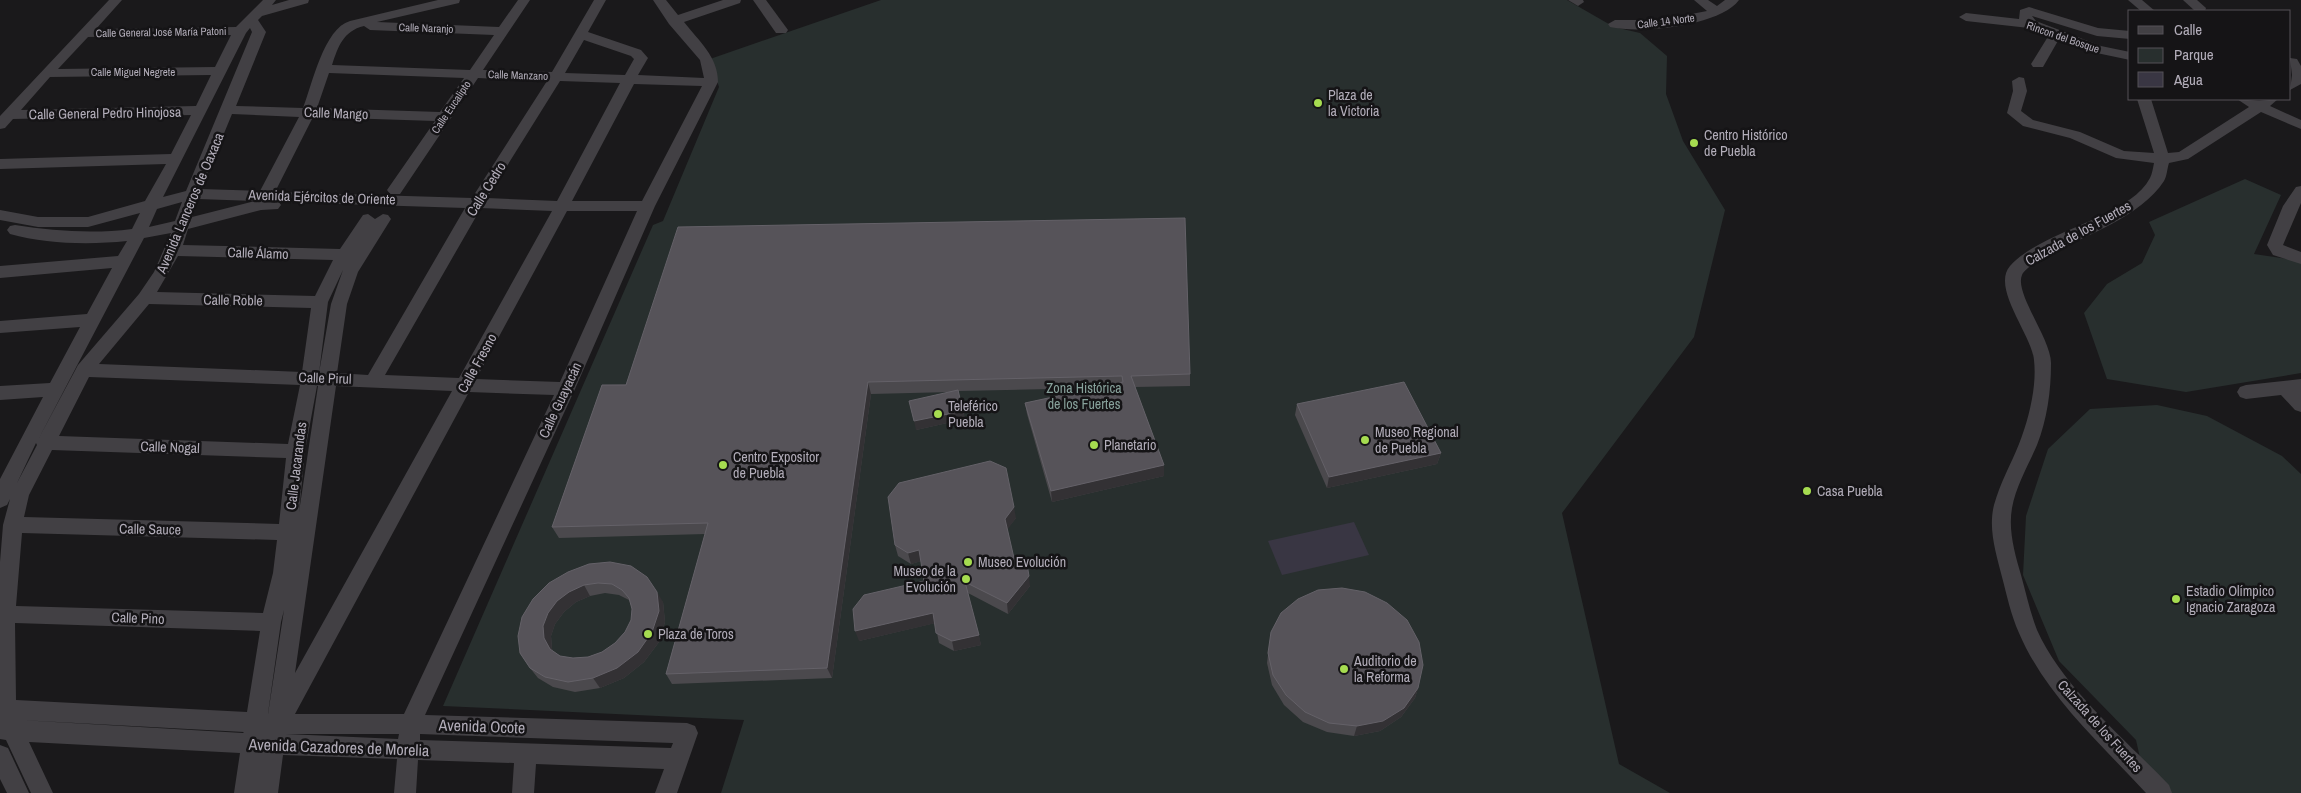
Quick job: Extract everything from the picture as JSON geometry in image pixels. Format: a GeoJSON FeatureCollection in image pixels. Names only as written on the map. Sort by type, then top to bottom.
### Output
{"type":"FeatureCollection","features":[{"type":"Feature","properties":{"kind":"street"},"geometry":{"type":"LineString","coordinates":[[4,120],[82,33],[116,0]]}},
{"type":"Feature","properties":{"kind":"street","name":"Avenida Lanceros de Oaxaca"},"geometry":{"type":"LineString","coordinates":[[0,500],[8,465],[56,388],[94,320],[240,31],[270,0]]}},
{"type":"Feature","properties":{"kind":"street"},"geometry":{"type":"LineString","coordinates":[[256,16],[303,0]]}},
{"type":"Feature","properties":{"kind":"street"},"geometry":{"type":"LineString","coordinates":[[263,200],[310,112],[326,69],[334,40],[339,33],[350,25],[454,0]]}},
{"type":"Feature","properties":{"kind":"street","name":"Calle Eucalipto"},"geometry":{"type":"LineString","coordinates":[[401,200],[444,116],[524,0]]}},
{"type":"Feature","properties":{"kind":"street","name":"Calle Cedro"},"geometry":{"type":"LineString","coordinates":[[374,380],[473,208],[556,77],[600,0]]}},
{"type":"Feature","properties":{"kind":"street"},"geometry":{"type":"LineString","coordinates":[[659,0],[707,59],[712,80]]}},
{"type":"Feature","properties":{"kind":"street"},"geometry":{"type":"LineString","coordinates":[[674,20],[735,0]]}},
{"type":"Feature","properties":{"kind":"street"},"geometry":{"type":"LineString","coordinates":[[759,0],[782,30]]}},
{"type":"Feature","properties":{"kind":"street"},"geometry":{"type":"LineString","coordinates":[[1700,0],[1717,12],[1728,6],[1733,0]]}},
{"type":"Feature","properties":{"kind":"street"},"geometry":{"type":"LineString","coordinates":[[2134,0],[2148,10]]}},
{"type":"Feature","properties":{"kind":"street"},"geometry":{"type":"LineString","coordinates":[[2031,24],[2025,18],[2025,13],[2029,11],[2097,32],[2128,35]]}},
{"type":"Feature","properties":{"kind":"street","name":"Calle 14 Norte"},"geometry":{"type":"LineString","coordinates":[[1615,24],[1640,25],[1717,12]]}},
{"type":"Feature","properties":{"kind":"street","name":"Avenida Lanceros de Oaxaca"},"geometry":{"type":"LineString","coordinates":[[42,793],[6,731],[3,709],[5,614],[13,525],[20,495],[84,370],[145,298],[173,250],[192,194],[229,110],[259,32],[256,16]]}},
{"type":"Feature","properties":{"kind":"street","name":"Rincon del Bosque"},"geometry":{"type":"LineString","coordinates":[[1966,17],[2031,24],[2097,49],[2128,56]]}},
{"type":"Feature","properties":{"kind":"street","name":"Calle Naranjo"},"geometry":{"type":"LineString","coordinates":[[350,25],[503,31]]}},
{"type":"Feature","properties":{"kind":"street","name":"Calle General José María Patoni"},"geometry":{"type":"LineString","coordinates":[[82,33],[240,31]]}},
{"type":"Feature","properties":{"kind":"street","name":"Calle Fresno"},"geometry":{"type":"LineString","coordinates":[[265,734],[466,384],[641,58],[640,55],[581,34]]}},
{"type":"Feature","properties":{"kind":"street"},"geometry":{"type":"LineString","coordinates":[[2038,64],[2056,34]]}},
{"type":"Feature","properties":{"kind":"street"},"geometry":{"type":"LineString","coordinates":[[2291,85],[2298,80],[2299,75],[2294,62]]}},
{"type":"Feature","properties":{"kind":"street","name":"Calle Manzano"},"geometry":{"type":"LineString","coordinates":[[326,69],[629,80],[712,80]]}},
{"type":"Feature","properties":{"kind":"street","name":"Calle Miguel Negrete"},"geometry":{"type":"LineString","coordinates":[[46,73],[220,71]]}},
{"type":"Feature","properties":{"kind":"street","name":"Calle Guayacán"},"geometry":{"type":"LineString","coordinates":[[410,724],[566,389],[645,212],[712,80]]}},
{"type":"Feature","properties":{"kind":"street"},"geometry":{"type":"LineString","coordinates":[[2019,81],[2020,95],[2014,107],[2014,113],[2028,123],[2070,133],[2121,155],[2162,159],[2183,156],[2266,102]]}},
{"type":"Feature","properties":{"kind":"street"},"geometry":{"type":"LineString","coordinates":[[2144,100],[2162,159]]}},
{"type":"Feature","properties":{"kind":"street"},"geometry":{"type":"LineString","coordinates":[[2251,100],[2266,102],[2301,124]]}},
{"type":"Feature","properties":{"kind":"street","name":"Calle General Pedro Hinojosa"},"geometry":{"type":"LineString","coordinates":[[4,120],[201,110]]}},
{"type":"Feature","properties":{"kind":"street","name":"Calle Mango"},"geometry":{"type":"LineString","coordinates":[[229,110],[444,116]]}},
{"type":"Feature","properties":{"kind":"street"},"geometry":{"type":"LineString","coordinates":[[0,164],[176,159]]}},
{"type":"Feature","properties":{"kind":"street","name":"Calzada de los Fuertes"},"geometry":{"type":"LineString","coordinates":[[2160,793],[2094,722],[2052,672],[2030,636],[2002,537],[2003,507],[2036,423],[2043,358],[2016,294],[2012,282],[2014,272],[2022,264],[2040,253],[2102,221],[2140,198],[2156,180],[2162,159]]}},
{"type":"Feature","properties":{"kind":"street"},"geometry":{"type":"LineString","coordinates":[[369,212],[383,191],[401,200]]}},
{"type":"Feature","properties":{"kind":"street"},"geometry":{"type":"LineString","coordinates":[[2301,191],[2291,206],[2275,245],[2279,251],[2301,258]]}},
{"type":"Feature","properties":{"kind":"street","name":"Avenida Ejércitos de Oriente"},"geometry":{"type":"LineString","coordinates":[[0,215],[38,222],[88,222],[192,194],[369,212],[401,200],[473,208],[559,212],[645,212]]}},
{"type":"Feature","properties":{"kind":"street","name":"Avenida Ejércitos de Oriente"},"geometry":{"type":"LineString","coordinates":[[0,228],[51,236],[80,238],[138,234],[263,200]]}},
{"type":"Feature","properties":{"kind":"street"},"geometry":{"type":"LineString","coordinates":[[369,212],[401,200]]}},
{"type":"Feature","properties":{"kind":"street","name":"Calle Jacarandas"},"geometry":{"type":"LineString","coordinates":[[265,734],[271,622],[291,572],[288,532],[296,451],[310,378],[320,302],[342,267],[369,212]]}},
{"type":"Feature","properties":{"kind":"street","name":"Calle Álamo"},"geometry":{"type":"LineString","coordinates":[[173,250],[342,267]]}},
{"type":"Feature","properties":{"kind":"street"},"geometry":{"type":"LineString","coordinates":[[0,272],[124,261]]}},
{"type":"Feature","properties":{"kind":"street","name":"Calle Jacarandas"},"geometry":{"type":"LineString","coordinates":[[265,734],[291,572],[311,489],[339,304],[342,267]]}},
{"type":"Feature","properties":{"kind":"street","name":"Calle Roble"},"geometry":{"type":"LineString","coordinates":[[145,298],[320,302]]}},
{"type":"Feature","properties":{"kind":"street"},"geometry":{"type":"LineString","coordinates":[[0,327],[94,320]]}},
{"type":"Feature","properties":{"kind":"street","name":"Calle Pirul"},"geometry":{"type":"LineString","coordinates":[[84,370],[566,389]]}},
{"type":"Feature","properties":{"kind":"street"},"geometry":{"type":"LineString","coordinates":[[2246,392],[2293,387],[2301,405]]}},
{"type":"Feature","properties":{"kind":"street"},"geometry":{"type":"LineString","coordinates":[[0,393],[56,388]]}},
{"type":"Feature","properties":{"kind":"street","name":"Calle Nogal"},"geometry":{"type":"LineString","coordinates":[[45,443],[296,451]]}},
{"type":"Feature","properties":{"kind":"street"},"geometry":{"type":"LineString","coordinates":[[292,492],[311,489]]}},
{"type":"Feature","properties":{"kind":"street","name":"Calle Sauce"},"geometry":{"type":"LineString","coordinates":[[13,525],[288,532]]}},
{"type":"Feature","properties":{"kind":"street","name":"Calle Pino"},"geometry":{"type":"LineString","coordinates":[[5,614],[271,622]]}},
{"type":"Feature","properties":{"kind":"street","name":"Avenida Cazadores de Morelia"},"geometry":{"type":"LineString","coordinates":[[3,709],[410,748],[679,759]]}},
{"type":"Feature","properties":{"kind":"street"},"geometry":{"type":"LineString","coordinates":[[405,793],[410,748],[410,724]]}},
{"type":"Feature","properties":{"kind":"street","name":"Avenida Ocote"},"geometry":{"type":"LineString","coordinates":[[265,734],[410,724],[687,732],[679,759]]}},
{"type":"Feature","properties":{"kind":"street","name":"Avenida Cazadores de Morelia"},"geometry":{"type":"LineString","coordinates":[[6,731],[265,734]]}},
{"type":"Feature","properties":{"kind":"street"},"geometry":{"type":"LineString","coordinates":[[246,793],[265,734]]}},
{"type":"Feature","properties":{"kind":"street"},"geometry":{"type":"LineString","coordinates":[[265,734],[267,793]]}},
{"type":"Feature","properties":{"kind":"street"},"geometry":{"type":"LineString","coordinates":[[523,793],[523,773],[528,754]]}},
{"type":"Feature","properties":{"kind":"street"},"geometry":{"type":"LineString","coordinates":[[0,755],[18,793]]}},
{"type":"Feature","properties":{"kind":"street"},"geometry":{"type":"LineString","coordinates":[[666,793],[679,759]]}},
{"type":"Feature","properties":{"kind":"green space","name":"Zona Histórica de los Fuertes"},"geometry":{"type":"Polygon","coordinates":[[[881,0],[1567,0],[1614,27],[1640,33],[1667,56],[1666,94],[1683,141],[1725,210],[1694,337],[1562,513],[1619,764],[1670,793],[721,793],[744,720],[443,706],[653,225],[663,221],[719,87],[710,59],[881,0]]]}},
{"type":"Feature","properties":{"kind":"green space"},"geometry":{"type":"Polygon","coordinates":[[[2245,179],[2281,195],[2254,254],[2301,261],[2301,373],[2186,392],[2107,379],[2084,313],[2107,284],[2142,263],[2155,235],[2149,222],[2245,179]]]}},
{"type":"Feature","properties":{"kind":"green space","name":"Estadio Olímpico Ignacio Zaragoza"},"geometry":{"type":"Polygon","coordinates":[[[2157,405],[2207,416],[2282,456],[2301,474],[2301,793],[2148,793],[2136,740],[2059,661],[2023,575],[2026,516],[2048,449],[2090,409],[2157,405]]]}},
{"type":"Feature","properties":{"kind":"water"},"geometry":{"type":"Polygon","coordinates":[[[1354,522],[1369,555],[1282,575],[1268,541],[1354,522]]]}},
{"type":"Feature","properties":{"kind":"building","name":"Centro Expositor de Puebla"},"geometry":{"type":"Polygon","coordinates":[[[1185,218],[1190,374],[1131,376],[1164,465],[1051,491],[1025,403],[1123,382],[1122,376],[868,382],[827,668],[666,674],[708,523],[552,527],[602,385],[626,385],[678,227],[1185,218]]]}},
{"type":"Feature","properties":{"kind":"building","name":"Museo Regional de Puebla"},"geometry":{"type":"Polygon","coordinates":[[[1404,382],[1441,453],[1329,477],[1297,404],[1404,382]]]}},
{"type":"Feature","properties":{"kind":"building"},"geometry":{"type":"Polygon","coordinates":[[[958,390],[963,411],[914,421],[909,401],[958,390]]]}},
{"type":"Feature","properties":{"kind":"building","name":"Museo Evolución"},"geometry":{"type":"Polygon","coordinates":[[[990,461],[1006,468],[1014,507],[1005,519],[1014,558],[1027,564],[1029,576],[1007,603],[965,582],[979,635],[952,641],[936,633],[933,613],[855,631],[853,609],[864,595],[924,581],[919,550],[908,553],[895,545],[888,497],[899,483],[990,461]]]}},
{"type":"Feature","properties":{"kind":"building"},"geometry":{"type":"Polygon","coordinates":[[[610,562],[631,566],[647,577],[657,592],[659,611],[652,632],[638,652],[617,668],[593,678],[568,682],[545,677],[530,668],[520,653],[518,636],[522,617],[533,599],[549,583],[568,572],[589,564],[610,562]],[[612,584],[584,585],[569,592],[557,601],[548,613],[543,626],[544,638],[550,649],[560,656],[573,658],[588,657],[602,652],[615,643],[625,632],[631,620],[632,609],[629,598],[622,590],[612,584]]]}},
{"type":"Feature","properties":{"kind":"building","name":"Auditorio de la Reforma"},"geometry":{"type":"Polygon","coordinates":[[[1342,588],[1365,592],[1387,603],[1407,620],[1419,642],[1423,665],[1418,688],[1404,708],[1383,721],[1357,726],[1329,723],[1305,712],[1286,695],[1273,675],[1268,653],[1271,632],[1281,613],[1298,599],[1318,590],[1342,588]]]}},
{"type":"Feature","properties":{"kind":"place","name":"Plaza de la Victoria"},"geometry":{"type":"Point","coordinates":[1318,103]}},
{"type":"Feature","properties":{"kind":"place","name":"Centro Histórico de Puebla"},"geometry":{"type":"Point","coordinates":[1694,143]}},
{"type":"Feature","properties":{"kind":"place","name":"Teleférico Puebla"},"geometry":{"type":"Point","coordinates":[938,414]}},
{"type":"Feature","properties":{"kind":"place","name":"Museo Regional de Puebla"},"geometry":{"type":"Point","coordinates":[1365,440]}},
{"type":"Feature","properties":{"kind":"place","name":"Planetario"},"geometry":{"type":"Point","coordinates":[1094,445]}},
{"type":"Feature","properties":{"kind":"place","name":"Centro Expositor de Puebla"},"geometry":{"type":"Point","coordinates":[723,465]}},
{"type":"Feature","properties":{"kind":"place","name":"Casa Puebla"},"geometry":{"type":"Point","coordinates":[1807,491]}},
{"type":"Feature","properties":{"kind":"place","name":"Museo Evolución"},"geometry":{"type":"Point","coordinates":[968,562]}},
{"type":"Feature","properties":{"kind":"place","name":"Museo de la Evolución"},"geometry":{"type":"Point","coordinates":[966,579]}},
{"type":"Feature","properties":{"kind":"place","name":"Estadio Olímpico Ignacio Zaragoza"},"geometry":{"type":"Point","coordinates":[2176,599]}},
{"type":"Feature","properties":{"kind":"place","name":"Plaza de Toros"},"geometry":{"type":"Point","coordinates":[648,634]}},
{"type":"Feature","properties":{"kind":"place","name":"Auditorio de la Reforma"},"geometry":{"type":"Point","coordinates":[1344,669]}}]}
